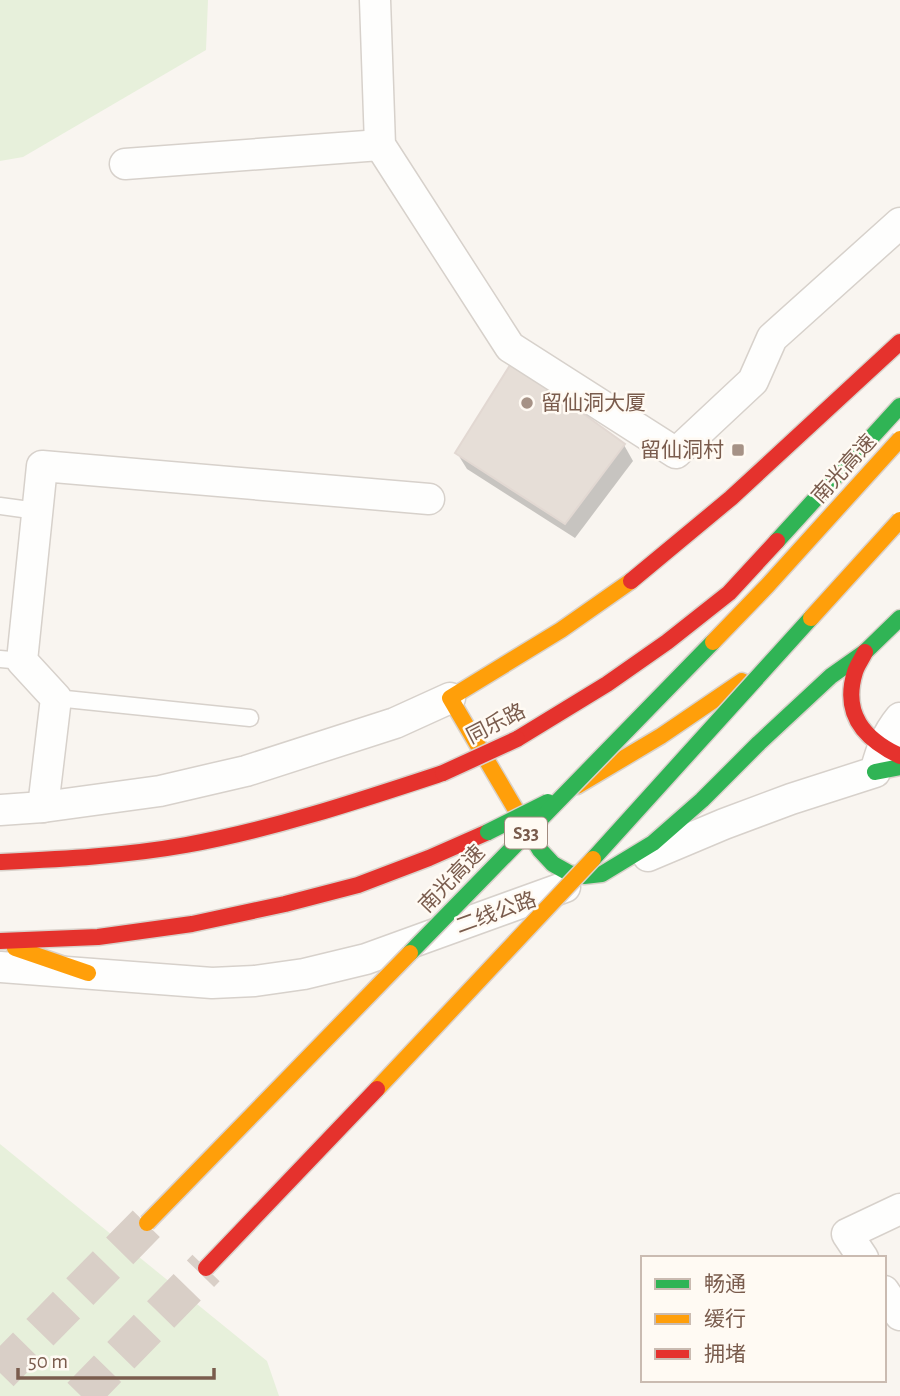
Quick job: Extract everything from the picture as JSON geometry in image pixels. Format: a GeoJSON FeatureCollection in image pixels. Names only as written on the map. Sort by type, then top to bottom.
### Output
{"type":"FeatureCollection","features":[{"type":"Feature","properties":{"kind":"main road"},"geometry":{"type":"LineString","coordinates":[[900,342],[738,494],[670,551],[573,624],[450,698],[540,850],[552,864],[569,873],[584,876],[602,874],[653,844],[831,676],[865,652],[900,618]]}},
{"type":"Feature","properties":{"kind":"main road","name":"同乐路"},"geometry":{"type":"LineString","coordinates":[[0,862],[86,858],[185,846],[269,827],[443,773],[517,739],[607,684],[667,642],[729,593],[900,406]]}},
{"type":"Feature","properties":{"kind":"main road","name":"南光高速"},"geometry":{"type":"LineString","coordinates":[[147,1223],[768,584],[900,439]]}},
{"type":"Feature","properties":{"kind":"main road"},"geometry":{"type":"LineString","coordinates":[[206,1268],[556,900],[900,520]]}},
{"type":"Feature","properties":{"kind":"main road"},"geometry":{"type":"LineString","coordinates":[[0,942],[98,937],[192,924],[358,885],[429,858],[548,802],[627,759],[705,709],[770,660],[892,553]]}},
{"type":"Feature","properties":{"kind":"main road"},"geometry":{"type":"LineString","coordinates":[[865,652],[855,671],[851,701],[853,713],[861,728],[889,760]]}},
{"type":"Feature","properties":{"kind":"main road"},"geometry":{"type":"LineString","coordinates":[[0,942],[88,972]]}},
{"type":"Feature","properties":{"kind":"street"},"geometry":{"type":"LineString","coordinates":[[375,0],[380,145],[510,347],[676,453],[752,381],[772,338],[900,223]]}},
{"type":"Feature","properties":{"kind":"street"},"geometry":{"type":"LineString","coordinates":[[125,164],[380,145]]}},
{"type":"Feature","properties":{"kind":"street"},"geometry":{"type":"LineString","coordinates":[[43,807],[56,698],[11,660],[37,511],[42,466],[429,499]]}},
{"type":"Feature","properties":{"kind":"street"},"geometry":{"type":"LineString","coordinates":[[0,810],[160,791],[246,771],[395,723],[450,698]]}},
{"type":"Feature","properties":{"kind":"street"},"geometry":{"type":"LineString","coordinates":[[889,760],[888,734],[900,718]]}},
{"type":"Feature","properties":{"kind":"street","name":"二线公路"},"geometry":{"type":"LineString","coordinates":[[0,967],[212,982],[255,981],[304,974],[366,959],[602,874],[889,760]]}},
{"type":"Feature","properties":{"kind":"street"},"geometry":{"type":"LineString","coordinates":[[862,1256],[848,1234],[900,1209]]}},
{"type":"Feature","properties":{"kind":"street"},"geometry":{"type":"LineString","coordinates":[[886,1294],[900,1315]]}},
{"type":"Feature","properties":{"kind":"lane"},"geometry":{"type":"LineString","coordinates":[[0,506],[37,511]]}},
{"type":"Feature","properties":{"kind":"lane"},"geometry":{"type":"LineString","coordinates":[[56,698],[250,718]]}},
{"type":"Feature","properties":{"kind":"green space"},"geometry":{"type":"Polygon","coordinates":[[[0,0],[208,0],[206,50],[23,157],[0,161],[0,0]]]}},
{"type":"Feature","properties":{"kind":"green space"},"geometry":{"type":"Polygon","coordinates":[[[0,1144],[267,1361],[279,1396],[0,1396],[0,1144]]]}},
{"type":"Feature","properties":{"kind":"building","name":"留仙洞大厦"},"geometry":{"type":"Polygon","coordinates":[[[512,362],[625,444],[565,524],[455,453],[512,362]]]}},
{"type":"Feature","properties":{"kind":"tunnel"},"geometry":{"type":"LineString","coordinates":[[0,1373],[147,1223]]}},
{"type":"Feature","properties":{"kind":"tunnel"},"geometry":{"type":"LineString","coordinates":[[81,1396],[206,1268]]}},
{"type":"Feature","properties":{"kind":"traffic: fast"},"geometry":{"type":"LineString","coordinates":[[777,541],[900,406]]}},
{"type":"Feature","properties":{"kind":"traffic: fast"},"geometry":{"type":"LineString","coordinates":[[593,859],[811,618]]}},
{"type":"Feature","properties":{"kind":"traffic: fast"},"geometry":{"type":"LineString","coordinates":[[526,827],[540,850],[553,864],[569,873],[584,876],[602,874],[653,843],[702,800],[831,676],[865,652],[900,618]]}},
{"type":"Feature","properties":{"kind":"traffic: fast"},"geometry":{"type":"LineString","coordinates":[[410,953],[713,642]]}},
{"type":"Feature","properties":{"kind":"traffic: fast"},"geometry":{"type":"LineString","coordinates":[[875,772],[900,767]]}},
{"type":"Feature","properties":{"kind":"traffic: fast"},"geometry":{"type":"LineString","coordinates":[[488,832],[548,802]]}},
{"type":"Feature","properties":{"kind":"traffic: slow"},"geometry":{"type":"LineString","coordinates":[[713,642],[900,439]]}},
{"type":"Feature","properties":{"kind":"traffic: slow"},"geometry":{"type":"LineString","coordinates":[[811,618],[900,520]]}},
{"type":"Feature","properties":{"kind":"traffic: slow"},"geometry":{"type":"LineString","coordinates":[[526,827],[450,698],[561,630],[631,581]]}},
{"type":"Feature","properties":{"kind":"traffic: slow"},"geometry":{"type":"LineString","coordinates":[[577,786],[661,736],[742,681]]}},
{"type":"Feature","properties":{"kind":"traffic: slow"},"geometry":{"type":"LineString","coordinates":[[377,1089],[593,859]]}},
{"type":"Feature","properties":{"kind":"traffic: slow"},"geometry":{"type":"LineString","coordinates":[[15,948],[88,973]]}},
{"type":"Feature","properties":{"kind":"traffic: slow"},"geometry":{"type":"LineString","coordinates":[[147,1223],[410,953]]}},
{"type":"Feature","properties":{"kind":"traffic: jam"},"geometry":{"type":"LineString","coordinates":[[631,581],[731,498],[900,342]]}},
{"type":"Feature","properties":{"kind":"traffic: jam"},"geometry":{"type":"LineString","coordinates":[[517,739],[607,684],[667,642],[729,593],[777,541]]}},
{"type":"Feature","properties":{"kind":"traffic: jam"},"geometry":{"type":"LineString","coordinates":[[865,652],[856,669],[852,687],[854,713],[876,742],[900,756]]}},
{"type":"Feature","properties":{"kind":"traffic: jam"},"geometry":{"type":"LineString","coordinates":[[443,773],[517,739]]}},
{"type":"Feature","properties":{"kind":"traffic: jam"},"geometry":{"type":"LineString","coordinates":[[0,862],[163,849],[219,838],[316,814],[443,773]]}},
{"type":"Feature","properties":{"kind":"traffic: jam"},"geometry":{"type":"LineString","coordinates":[[0,941],[98,937],[192,924],[285,904],[358,885],[488,832]]}},
{"type":"Feature","properties":{"kind":"traffic: jam"},"geometry":{"type":"LineString","coordinates":[[206,1268],[377,1089]]}},
{"type":"Feature","properties":{"kind":"place","name":"留仙洞大厦"},"geometry":{"type":"Point","coordinates":[527,403]}},
{"type":"Feature","properties":{"kind":"place","name":"留仙洞村"},"geometry":{"type":"Point","coordinates":[738,450]}}]}
